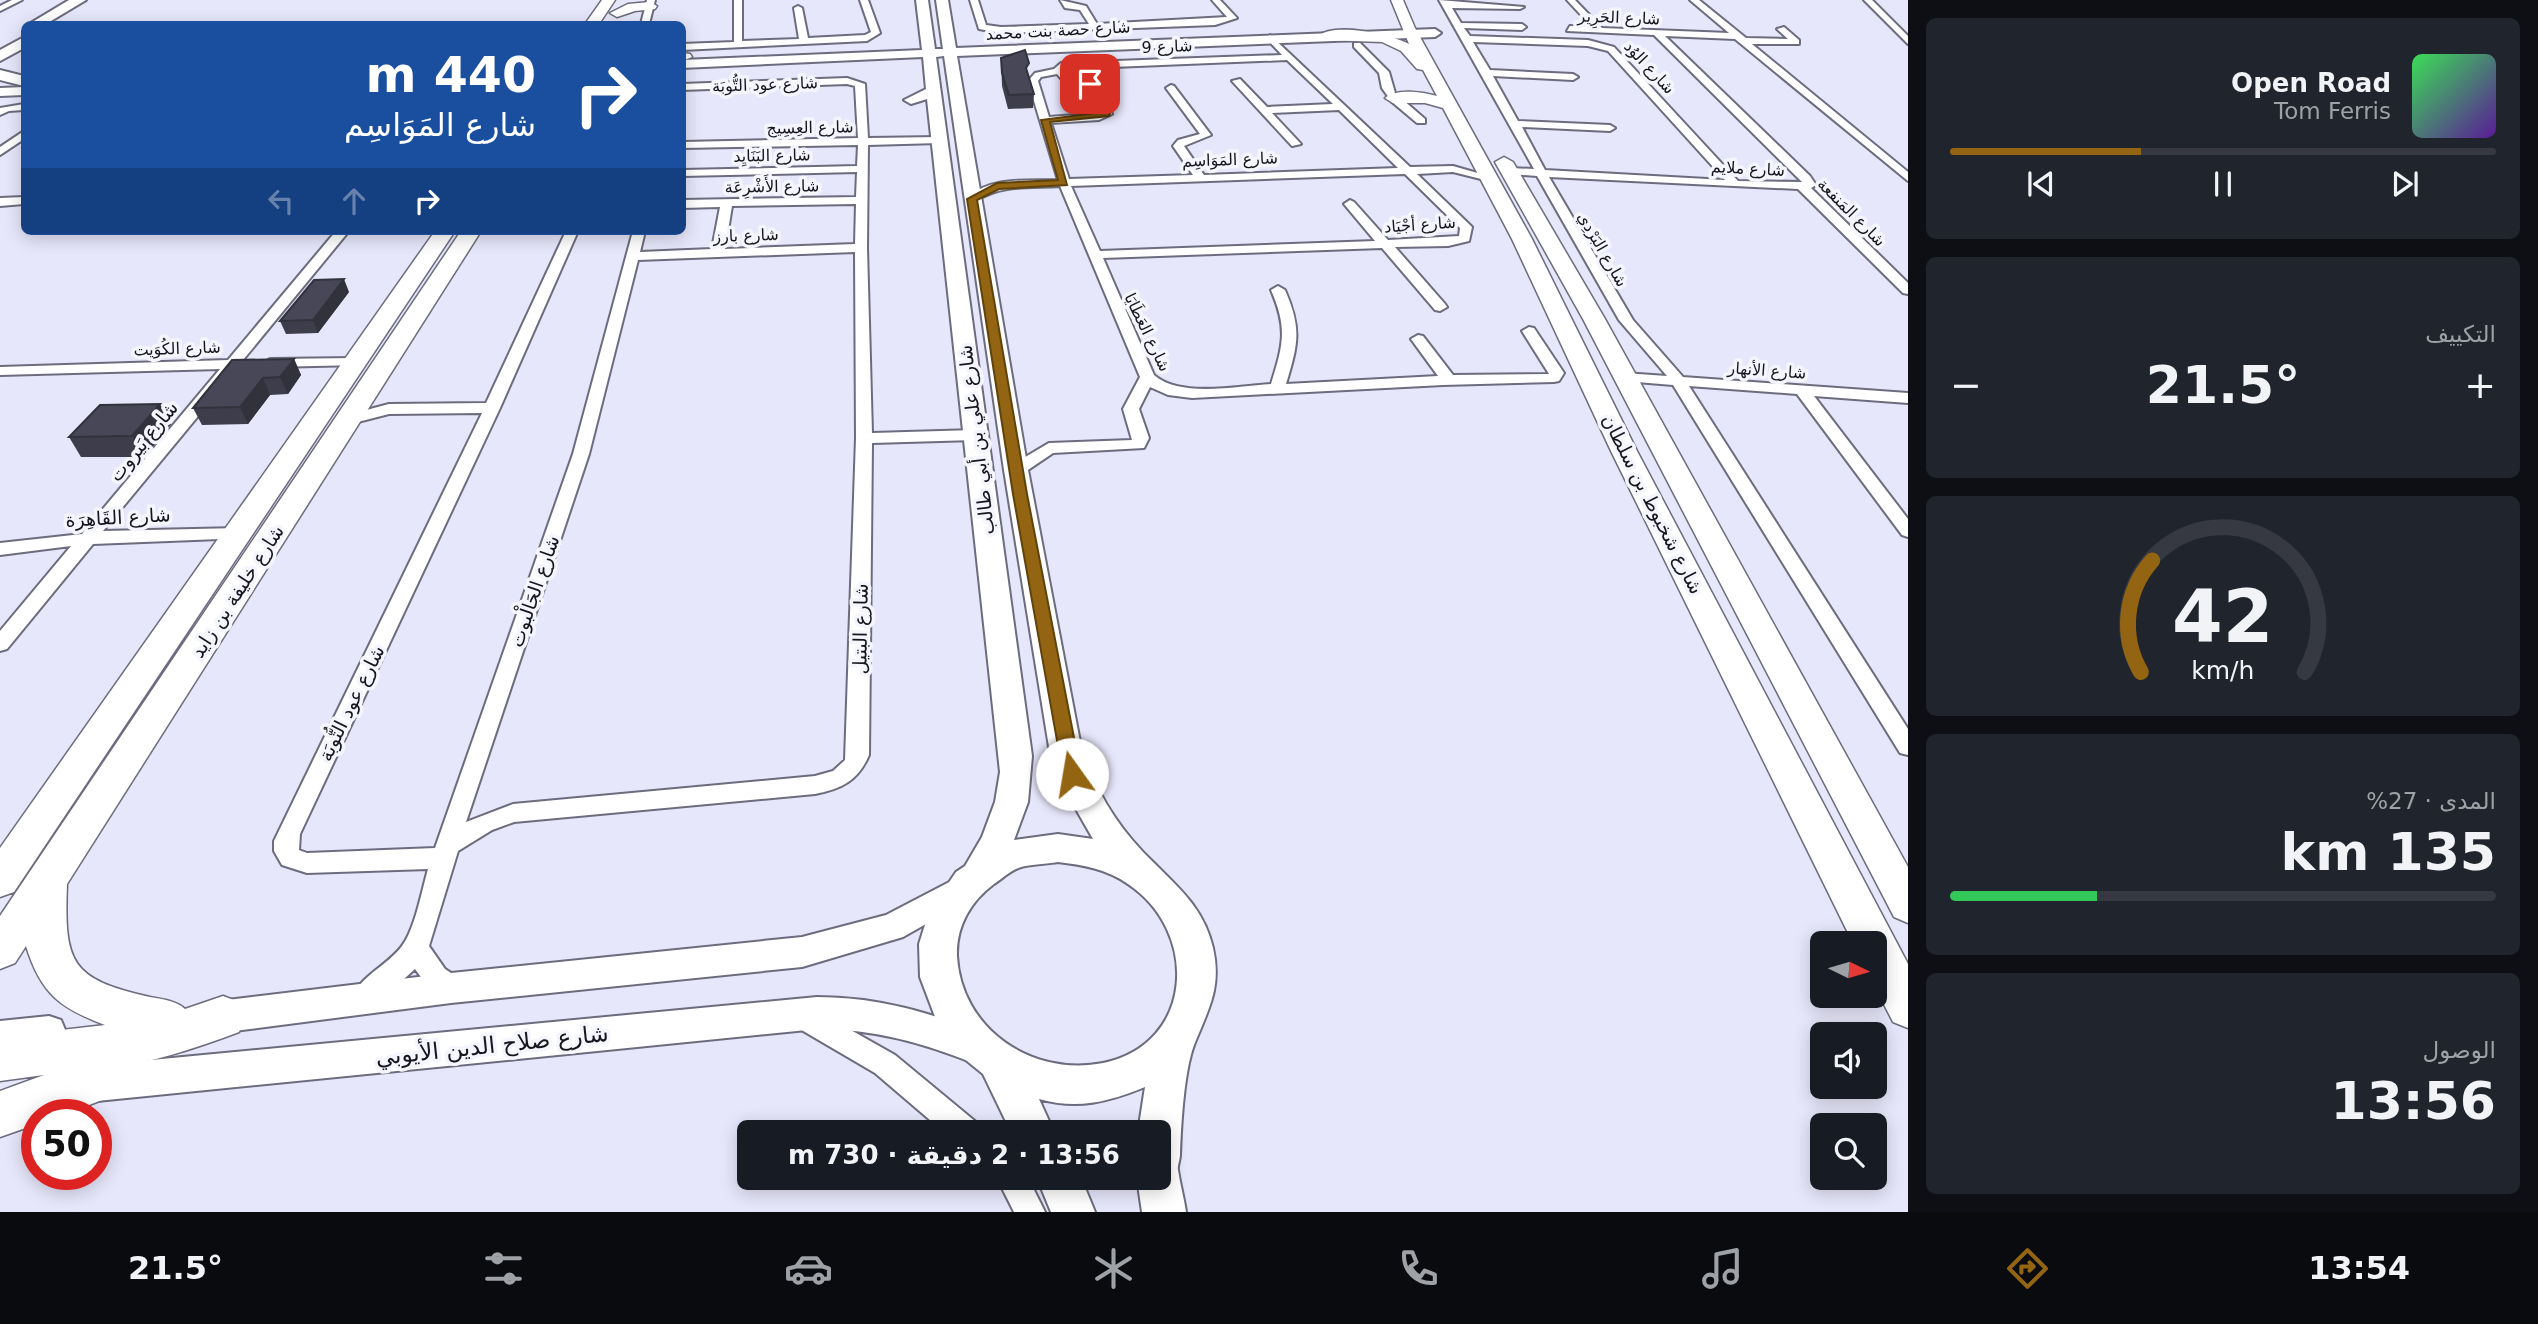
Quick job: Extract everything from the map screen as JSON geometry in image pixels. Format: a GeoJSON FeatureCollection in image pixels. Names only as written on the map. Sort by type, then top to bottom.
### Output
{"type":"FeatureCollection","features":[{"type":"Feature","properties":{"kind":"highway"},"geometry":{"type":"LineString","coordinates":[[43,21],[86,1]]}},
{"type":"Feature","properties":{"kind":"highway"},"geometry":{"type":"LineString","coordinates":[[59,21],[86,1]]}},
{"type":"Feature","properties":{"kind":"highway"},"geometry":{"type":"LineString","coordinates":[[0,56],[13,39]]}},
{"type":"Feature","properties":{"kind":"highway"},"geometry":{"type":"LineString","coordinates":[[0,75],[21,82]]}},
{"type":"Feature","properties":{"kind":"highway"},"geometry":{"type":"LineString","coordinates":[[2,104],[21,93]]}},
{"type":"Feature","properties":{"kind":"main road"},"geometry":{"type":"LineString","coordinates":[[594,21],[609,0]]}},
{"type":"Feature","properties":{"kind":"main road"},"geometry":{"type":"LineString","coordinates":[[613,19],[629,0],[636,4],[650,3]]}},
{"type":"Feature","properties":{"kind":"main road"},"geometry":{"type":"LineString","coordinates":[[1349,29],[1388,19],[1397,0]]}},
{"type":"Feature","properties":{"kind":"main road","name":"شارع شخبوط بن سلطان"},"geometry":{"type":"LineString","coordinates":[[1397,0],[1428,17],[1482,169],[1624,377],[1908,905]]}},
{"type":"Feature","properties":{"kind":"main road"},"geometry":{"type":"LineString","coordinates":[[613,19],[633,7],[650,3]]}},
{"type":"Feature","properties":{"kind":"main road"},"geometry":{"type":"LineString","coordinates":[[809,50],[907,38],[923,4]]}},
{"type":"Feature","properties":{"kind":"main road","name":"شارع علي بن أبي طالب"},"geometry":{"type":"LineString","coordinates":[[923,4],[949,45],[941,89],[939,139],[1017,774],[1014,800],[1001,838],[971,880]]}},
{"type":"Feature","properties":{"kind":"main road"},"geometry":{"type":"LineString","coordinates":[[943,5],[954,27],[949,45],[996,40],[1066,41]]}},
{"type":"Feature","properties":{"kind":"main road","name":"شارع حصة بنت محمد"},"geometry":{"type":"LineString","coordinates":[[949,45],[1048,48],[1325,36],[1428,17]]}},
{"type":"Feature","properties":{"kind":"main road","name":"شارع حصة بنت محمد"},"geometry":{"type":"LineString","coordinates":[[686,57],[701,63],[809,50],[1349,29],[1428,17]]}},
{"type":"Feature","properties":{"kind":"main road","name":"شارع شخبوط بن سلطان"},"geometry":{"type":"LineString","coordinates":[[1428,17],[1440,88],[1908,1008]]}},
{"type":"Feature","properties":{"kind":"main road"},"geometry":{"type":"LineString","coordinates":[[1325,36],[1366,36],[1394,41],[1406,48],[1440,88],[1426,98],[1392,96]]}},
{"type":"Feature","properties":{"kind":"main road"},"geometry":{"type":"LineString","coordinates":[[911,100],[941,89],[956,69],[970,58],[994,52],[1048,48]]}},
{"type":"Feature","properties":{"kind":"main road","name":"شارع حصة بنت محمد"},"geometry":{"type":"LineString","coordinates":[[686,56],[742,49],[789,59],[809,50]]}},
{"type":"Feature","properties":{"kind":"main road"},"geometry":{"type":"LineString","coordinates":[[809,50],[895,61],[919,69],[941,89]]}},
{"type":"Feature","properties":{"kind":"main road"},"geometry":{"type":"LineString","coordinates":[[701,63],[721,68]]}},
{"type":"Feature","properties":{"kind":"main road"},"geometry":{"type":"LineString","coordinates":[[0,86],[21,83]]}},
{"type":"Feature","properties":{"kind":"main road","name":"شارع علي بن أبي طالب"},"geometry":{"type":"LineString","coordinates":[[941,89],[971,188],[1016,470],[1072,774],[1084,801],[1103,829],[1141,873]]}},
{"type":"Feature","properties":{"kind":"main road","name":"شارع خليفة بن زايد"},"geometry":{"type":"LineString","coordinates":[[1,882],[33,850],[40,838],[42,822],[442,235]]}},
{"type":"Feature","properties":{"kind":"main road","name":"شارع خليفة بن زايد"},"geometry":{"type":"LineString","coordinates":[[0,950],[366,408],[469,235]]}},
{"type":"Feature","properties":{"kind":"main road"},"geometry":{"type":"LineString","coordinates":[[1058,848],[1106,856],[1141,873],[1163,891],[1180,913],[1192,937],[1198,964],[1198,991],[1189,1018],[1175,1041],[1156,1060],[1133,1073],[1107,1082],[1050,1083],[1022,1075],[988,1055],[957,1024],[942,996],[936,966],[938,937],[947,910],[971,880],[1003,859],[1030,850],[1058,848]]}},
{"type":"Feature","properties":{"kind":"main road"},"geometry":{"type":"LineString","coordinates":[[47,881],[47,948],[56,968],[68,984],[86,998],[112,1008],[168,1021]]}},
{"type":"Feature","properties":{"kind":"main road"},"geometry":{"type":"LineString","coordinates":[[0,1059],[137,1043],[175,1034],[223,1017]]}},
{"type":"Feature","properties":{"kind":"main road"},"geometry":{"type":"LineString","coordinates":[[1160,1120],[1175,1041]]}},
{"type":"Feature","properties":{"kind":"main road"},"geometry":{"type":"LineString","coordinates":[[988,1055],[1026,1120]]}},
{"type":"Feature","properties":{"kind":"main road"},"geometry":{"type":"LineString","coordinates":[[0,1114],[86,1084]]}},
{"type":"Feature","properties":{"kind":"main road"},"geometry":{"type":"LineString","coordinates":[[1064,1190],[1073,1212]]}},
{"type":"Feature","properties":{"kind":"main road"},"geometry":{"type":"LineString","coordinates":[[1160,1190],[1164,1212]]}},
{"type":"Feature","properties":{"kind":"street"},"geometry":{"type":"LineString","coordinates":[[0,9],[18,0]]}},
{"type":"Feature","properties":{"kind":"street"},"geometry":{"type":"LineString","coordinates":[[738,0],[742,49],[767,45],[809,50],[874,35],[876,33],[864,0]]}},
{"type":"Feature","properties":{"kind":"street"},"geometry":{"type":"LineString","coordinates":[[974,0],[981,24],[990,29],[1215,22],[1233,18],[1216,0]]}},
{"type":"Feature","properties":{"kind":"street"},"geometry":{"type":"LineString","coordinates":[[1063,0],[1068,6],[1079,4],[1096,27]]}},
{"type":"Feature","properties":{"kind":"street"},"geometry":{"type":"LineString","coordinates":[[1571,0],[1599,30]]}},
{"type":"Feature","properties":{"kind":"street"},"geometry":{"type":"LineString","coordinates":[[1694,0],[1908,178]]}},
{"type":"Feature","properties":{"kind":"street"},"geometry":{"type":"LineString","coordinates":[[1868,0],[1908,41]]}},
{"type":"Feature","properties":{"kind":"street"},"geometry":{"type":"LineString","coordinates":[[646,21],[650,3]]}},
{"type":"Feature","properties":{"kind":"street"},"geometry":{"type":"LineString","coordinates":[[1428,17],[1520,7]]}},
{"type":"Feature","properties":{"kind":"street"},"geometry":{"type":"LineString","coordinates":[[798,8],[809,50]]}},
{"type":"Feature","properties":{"kind":"street"},"geometry":{"type":"LineString","coordinates":[[1428,17],[1535,28]]}},
{"type":"Feature","properties":{"kind":"street","name":"شارع البَرْدِي"},"geometry":{"type":"LineString","coordinates":[[1428,17],[1467,39],[1626,321],[1665,362],[1678,381],[1908,747]]}},
{"type":"Feature","properties":{"kind":"street"},"geometry":{"type":"LineString","coordinates":[[1113,26],[1124,38]]}},
{"type":"Feature","properties":{"kind":"street","name":"شارع الحَرِير"},"geometry":{"type":"LineString","coordinates":[[1560,29],[1796,42],[1781,29]]}},
{"type":"Feature","properties":{"kind":"street","name":"شارع ملايم"},"geometry":{"type":"LineString","coordinates":[[1482,169],[1803,187],[1811,183],[1657,33]]}},
{"type":"Feature","properties":{"kind":"street","name":"شارع أجْيَاد"},"geometry":{"type":"LineString","coordinates":[[1093,254],[1448,242],[1467,235],[1466,227],[1269,38]]}},
{"type":"Feature","properties":{"kind":"street","name":"شارع الوُد"},"geometry":{"type":"LineString","coordinates":[[1467,39],[1588,43],[1611,48],[1735,184]]}},
{"type":"Feature","properties":{"kind":"street"},"geometry":{"type":"LineString","coordinates":[[767,45],[789,59]]}},
{"type":"Feature","properties":{"kind":"street"},"geometry":{"type":"LineString","coordinates":[[1357,45],[1384,72],[1383,84],[1392,96],[1421,121]]}},
{"type":"Feature","properties":{"kind":"street","name":"شارع 9"},"geometry":{"type":"LineString","coordinates":[[1060,71],[1059,67],[1072,65],[1289,57]]}},
{"type":"Feature","properties":{"kind":"street"},"geometry":{"type":"LineString","coordinates":[[1045,120],[1099,117],[1107,114],[1093,85],[1067,80],[1060,71]]}},
{"type":"Feature","properties":{"kind":"street","name":"شارع العَطَايَا"},"geometry":{"type":"LineString","coordinates":[[1060,71],[1033,78],[1063,183],[1147,377],[1160,388],[1182,393],[1443,380],[1554,378],[1557,373],[1529,331]]}},
{"type":"Feature","properties":{"kind":"street"},"geometry":{"type":"LineString","coordinates":[[1488,73],[1573,77]]}},
{"type":"Feature","properties":{"kind":"street","name":"شارع عود التُّوبَة"},"geometry":{"type":"LineString","coordinates":[[686,87],[846,81]]}},
{"type":"Feature","properties":{"kind":"street","name":"شارع البتيل"},"geometry":{"type":"LineString","coordinates":[[447,850],[484,822],[513,813],[795,788],[843,778],[854,769],[858,755],[864,438],[861,248],[863,141],[860,85],[846,81]]}},
{"type":"Feature","properties":{"kind":"street"},"geometry":{"type":"LineString","coordinates":[[1237,81],[1296,144]]}},
{"type":"Feature","properties":{"kind":"street"},"geometry":{"type":"LineString","coordinates":[[1171,88],[1206,135],[1182,142],[1178,146],[1199,176]]}},
{"type":"Feature","properties":{"kind":"street"},"geometry":{"type":"LineString","coordinates":[[2,104],[21,107]]}},
{"type":"Feature","properties":{"kind":"street"},"geometry":{"type":"LineString","coordinates":[[1265,110],[1340,107]]}},
{"type":"Feature","properties":{"kind":"street"},"geometry":{"type":"LineString","coordinates":[[1514,124],[1610,128]]}},
{"type":"Feature","properties":{"kind":"street"},"geometry":{"type":"LineString","coordinates":[[0,152],[21,136]]}},
{"type":"Feature","properties":{"kind":"street","name":"شارع العِسِيج"},"geometry":{"type":"LineString","coordinates":[[686,145],[939,139]]}},
{"type":"Feature","properties":{"kind":"street","name":"شارع البَنَايِد"},"geometry":{"type":"LineString","coordinates":[[686,173],[861,169]]}},
{"type":"Feature","properties":{"kind":"street","name":"شارع المَوَاسِم"},"geometry":{"type":"LineString","coordinates":[[971,188],[1199,176],[1482,169]]}},
{"type":"Feature","properties":{"kind":"street","name":"شارع المَوَاسِم"},"geometry":{"type":"LineString","coordinates":[[971,188],[986,190],[1007,185]]}},
{"type":"Feature","properties":{"kind":"street","name":"شارع المَنفعة"},"geometry":{"type":"LineString","coordinates":[[1803,187],[1908,290]]}},
{"type":"Feature","properties":{"kind":"street","name":"شارع الأَشْرِعَة"},"geometry":{"type":"LineString","coordinates":[[686,204],[862,200]]}},
{"type":"Feature","properties":{"kind":"street"},"geometry":{"type":"LineString","coordinates":[[0,202],[21,201]]}},
{"type":"Feature","properties":{"kind":"street"},"geometry":{"type":"LineString","coordinates":[[718,253],[727,202]]}},
{"type":"Feature","properties":{"kind":"street"},"geometry":{"type":"LineString","coordinates":[[1349,204],[1440,307]]}},
{"type":"Feature","properties":{"kind":"street","name":"شارع بَيروت"},"geometry":{"type":"LineString","coordinates":[[0,644],[340,235]]}},
{"type":"Feature","properties":{"kind":"street","name":"شارع عود التُّوبَة"},"geometry":{"type":"LineString","coordinates":[[447,850],[307,863],[293,861],[286,855],[284,847],[492,408],[570,235]]}},
{"type":"Feature","properties":{"kind":"street","name":"شارع الجَالْبوت"},"geometry":{"type":"LineString","coordinates":[[364,998],[402,966],[416,948],[581,454],[638,235]]}},
{"type":"Feature","properties":{"kind":"street","name":"شارع بارز"},"geometry":{"type":"LineString","coordinates":[[632,256],[861,248]]}},
{"type":"Feature","properties":{"kind":"street"},"geometry":{"type":"LineString","coordinates":[[1277,388],[1293,330],[1278,290]]}},
{"type":"Feature","properties":{"kind":"street"},"geometry":{"type":"LineString","coordinates":[[1418,339],[1446,374],[1443,380]]}},
{"type":"Feature","properties":{"kind":"street","name":"شارع الكُوَيت"},"geometry":{"type":"LineString","coordinates":[[0,371],[356,362]]}},
{"type":"Feature","properties":{"kind":"street"},"geometry":{"type":"LineString","coordinates":[[1016,470],[1049,448],[1138,445],[1141,438],[1130,409],[1147,377]]}},
{"type":"Feature","properties":{"kind":"street","name":"شارع الأنهار"},"geometry":{"type":"LineString","coordinates":[[1624,377],[1908,398]]}},
{"type":"Feature","properties":{"kind":"street"},"geometry":{"type":"LineString","coordinates":[[1802,390],[1908,531]]}},
{"type":"Feature","properties":{"kind":"street"},"geometry":{"type":"LineString","coordinates":[[366,408],[492,408]]}},
{"type":"Feature","properties":{"kind":"street"},"geometry":{"type":"LineString","coordinates":[[864,438],[975,435]]}},
{"type":"Feature","properties":{"kind":"street","name":"شارع القَاهِرَة"},"geometry":{"type":"LineString","coordinates":[[0,549],[91,537],[239,534]]}},
{"type":"Feature","properties":{"kind":"street"},"geometry":{"type":"LineString","coordinates":[[0,1037],[223,1017],[451,988],[802,952],[892,927],[927,910],[971,880]]}},
{"type":"Feature","properties":{"kind":"street"},"geometry":{"type":"LineString","coordinates":[[416,948],[436,978],[451,988]]}},
{"type":"Feature","properties":{"kind":"street","name":"شارع صلاح الدين الأيوبي"},"geometry":{"type":"LineString","coordinates":[[0,1096],[86,1084],[800,1014],[854,1012],[887,1016],[923,1026],[988,1055]]}},
{"type":"Feature","properties":{"kind":"street"},"geometry":{"type":"LineString","coordinates":[[800,1014],[885,1064],[952,1120]]}},
{"type":"Feature","properties":{"kind":"street"},"geometry":{"type":"LineString","coordinates":[[1018,1190],[1030,1212]]}},
{"type":"Feature","properties":{"kind":"building"},"geometry":{"type":"Polygon","coordinates":[[[1025,50],[1029,63],[1026,68],[1034,94],[1009,95],[1002,73],[1001,58],[1025,50]]]}},
{"type":"Feature","properties":{"kind":"building"},"geometry":{"type":"Polygon","coordinates":[[[344,279],[313,320],[280,321],[314,280],[344,279]]]}},
{"type":"Feature","properties":{"kind":"building"},"geometry":{"type":"Polygon","coordinates":[[[294,359],[280,377],[263,378],[240,407],[193,408],[232,360],[294,359]]]}},
{"type":"Feature","properties":{"kind":"building"},"geometry":{"type":"Polygon","coordinates":[[[160,404],[132,436],[69,437],[100,405],[160,404]]]}},
{"type":"Feature","properties":{"kind":"route"},"geometry":{"type":"LineString","coordinates":[[1072,774],[1020,494],[972,199],[997,186],[1063,183],[1045,120],[1106,115],[1107,111],[1090,84]]}}]}
